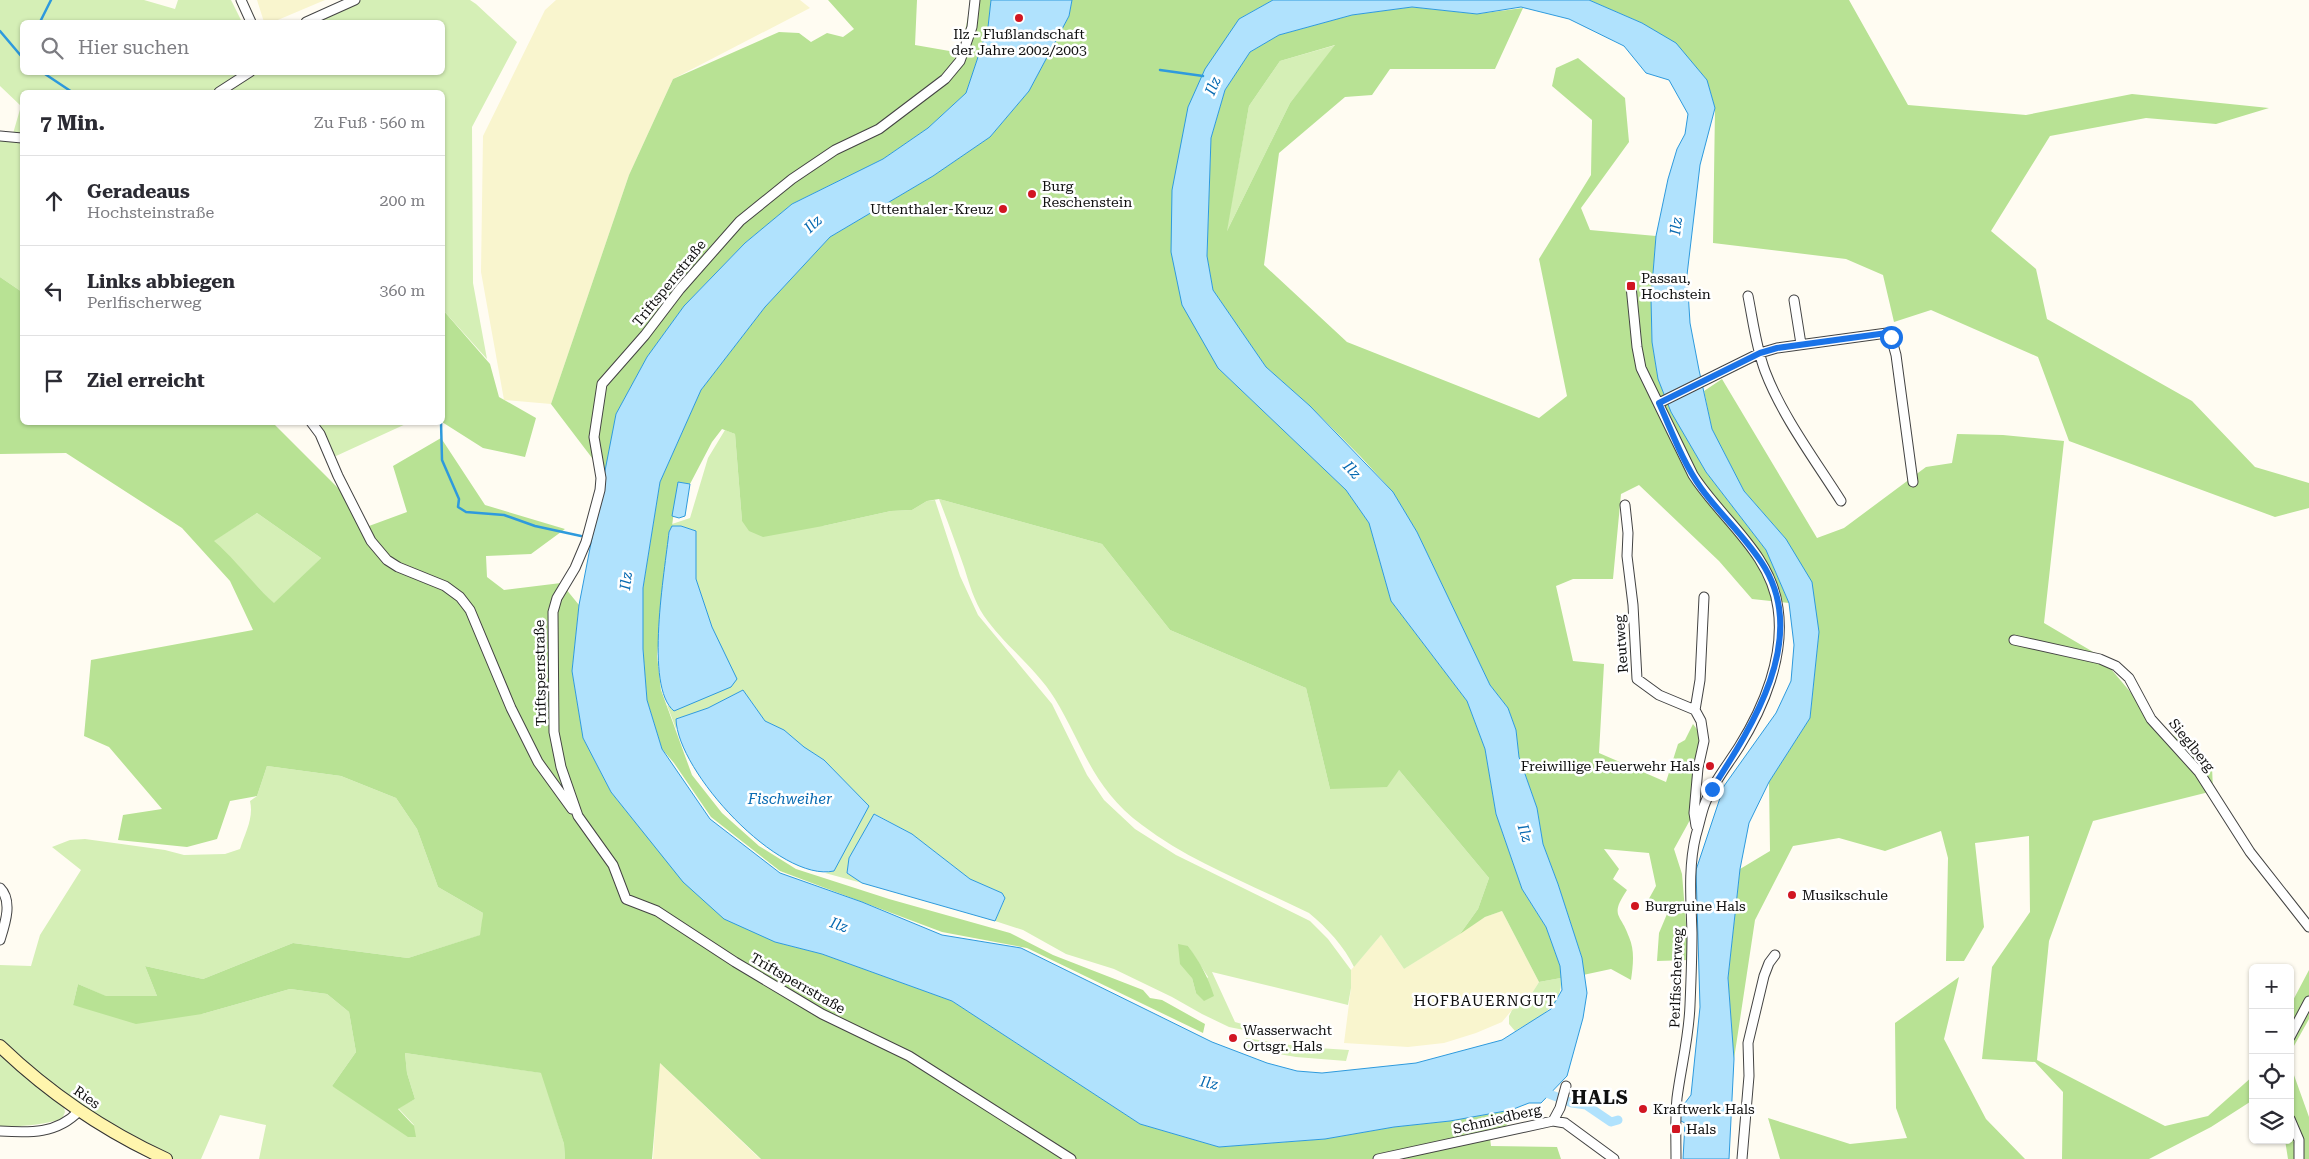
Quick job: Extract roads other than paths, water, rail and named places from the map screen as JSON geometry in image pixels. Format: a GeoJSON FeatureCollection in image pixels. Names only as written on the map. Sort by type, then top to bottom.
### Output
{"type":"FeatureCollection","features":[{"type":"Feature","properties":{"kind":"street"},"geometry":{"type":"LineString","coordinates":[[241,0],[250,20]]}},
{"type":"Feature","properties":{"kind":"street"},"geometry":{"type":"LineString","coordinates":[[310,20],[355,0]]}},
{"type":"Feature","properties":{"kind":"street","name":"Triftsperrstraße"},"geometry":{"type":"LineString","coordinates":[[975,0],[972,27],[960,61],[945,79],[880,129],[835,150],[792,179],[740,221],[602,384],[594,437],[601,478],[600,490],[586,542],[575,568],[557,598],[552,612],[554,732],[561,767],[578,816],[613,865],[626,899],[657,911],[735,962],[822,1014],[909,1056],[1071,1159]]}},
{"type":"Feature","properties":{"kind":"street"},"geometry":{"type":"LineString","coordinates":[[222,90],[245,75]]}},
{"type":"Feature","properties":{"kind":"street"},"geometry":{"type":"LineString","coordinates":[[0,136],[20,138]]}},
{"type":"Feature","properties":{"kind":"street","name":"Perlfischerweg"},"geometry":{"type":"LineString","coordinates":[[1631,286],[1637,348],[1641,368],[1662,402],[1702,489],[1751,548],[1766,570],[1776,593],[1780,626],[1777,653],[1761,707],[1712,789],[1704,806],[1696,834],[1690,884],[1692,934],[1690,1006],[1686,1048],[1677,1099],[1676,1159]]}},
{"type":"Feature","properties":{"kind":"street"},"geometry":{"type":"LineString","coordinates":[[1748,296],[1760,353],[1775,392],[1841,500]]}},
{"type":"Feature","properties":{"kind":"street"},"geometry":{"type":"LineString","coordinates":[[1794,300],[1801,344]]}},
{"type":"Feature","properties":{"kind":"street"},"geometry":{"type":"LineString","coordinates":[[1662,402],[1713,374],[1760,353],[1801,344],[1887,333],[1891,337],[1896,355],[1913,482]]}},
{"type":"Feature","properties":{"kind":"street"},"geometry":{"type":"LineString","coordinates":[[313,425],[320,434],[338,476],[364,528],[387,560],[398,567],[446,586],[460,597],[470,610],[511,708],[538,762],[578,816]]}},
{"type":"Feature","properties":{"kind":"street","name":"Reutweg"},"geometry":{"type":"LineString","coordinates":[[1625,505],[1628,533],[1627,556],[1633,605],[1637,679],[1659,696],[1695,710]]}},
{"type":"Feature","properties":{"kind":"street"},"geometry":{"type":"LineString","coordinates":[[1696,834],[1695,800],[1698,768],[1704,740],[1701,720],[1695,710],[1700,680],[1704,597]]}},
{"type":"Feature","properties":{"kind":"street","name":"Sieglberg"},"geometry":{"type":"LineString","coordinates":[[2014,640],[2100,659],[2116,666],[2129,678],[2151,718],[2199,772],[2250,852],[2309,928]]}},
{"type":"Feature","properties":{"kind":"street"},"geometry":{"type":"LineString","coordinates":[[0,888],[4,892],[8,906],[0,940]]}},
{"type":"Feature","properties":{"kind":"street"},"geometry":{"type":"LineString","coordinates":[[1742,1159],[1749,1076],[1748,1043],[1764,976],[1769,963],[1775,955]]}},
{"type":"Feature","properties":{"kind":"street"},"geometry":{"type":"LineString","coordinates":[[2294,1029],[2309,1001]]}},
{"type":"Feature","properties":{"kind":"street","name":"Ries"},"geometry":{"type":"LineString","coordinates":[[0,1046],[20,1066],[79,1111],[136,1145],[166,1159]]}},
{"type":"Feature","properties":{"kind":"street"},"geometry":{"type":"LineString","coordinates":[[1553,1121],[1560,1108],[1565,1090]]}},
{"type":"Feature","properties":{"kind":"street"},"geometry":{"type":"LineString","coordinates":[[0,1131],[20,1133],[56,1128],[66,1123],[79,1111]]}},
{"type":"Feature","properties":{"kind":"street","name":"Schmiedberg"},"geometry":{"type":"LineString","coordinates":[[1378,1159],[1553,1121],[1565,1123],[1614,1159]]}},
{"type":"Feature","properties":{"kind":"street"},"geometry":{"type":"LineString","coordinates":[[2294,1129],[2298,1140],[2299,1159]]}},
{"type":"Feature","properties":{"kind":"water","name":"Ilz"},"geometry":{"type":"Polygon","coordinates":[[[991,0],[1072,0],[1069,16],[1029,91],[990,137],[933,176],[830,237],[765,307],[701,390],[660,482],[643,588],[643,649],[647,700],[662,749],[710,819],[780,873],[862,902],[942,935],[1021,948],[1212,1042],[1267,1063],[1297,1071],[1322,1073],[1416,1063],[1502,1040],[1551,1009],[1562,990],[1560,966],[1546,927],[1522,889],[1496,814],[1485,749],[1467,701],[1391,601],[1369,523],[1346,490],[1218,368],[1182,305],[1171,252],[1172,190],[1188,107],[1205,69],[1239,19],[1273,0],[1589,0],[1642,23],[1676,43],[1707,80],[1715,108],[1700,165],[1687,275],[1690,323],[1699,370],[1712,429],[1744,491],[1786,539],[1812,582],[1819,632],[1810,718],[1769,782],[1749,823],[1740,869],[1728,978],[1734,1059],[1729,1159],[1683,1159],[1685,1123],[1677,1119],[1678,1104],[1685,1103],[1691,1095],[1700,1007],[1696,870],[1724,786],[1776,713],[1791,681],[1794,645],[1789,603],[1766,550],[1706,472],[1671,412],[1658,379],[1652,342],[1651,298],[1656,236],[1668,179],[1677,149],[1685,134],[1688,114],[1669,80],[1646,73],[1624,46],[1569,19],[1521,7],[1477,14],[1412,7],[1352,15],[1279,35],[1250,52],[1225,90],[1211,138],[1207,256],[1213,290],[1266,367],[1310,406],[1393,492],[1417,532],[1490,685],[1508,708],[1516,730],[1519,757],[1537,808],[1543,844],[1582,958],[1587,993],[1583,1018],[1567,1076],[1541,1103],[1529,1103],[1511,1110],[1450,1121],[1394,1127],[1325,1139],[1219,1147],[1140,1124],[952,1001],[822,954],[775,942],[724,919],[683,882],[611,792],[583,738],[572,671],[579,605],[616,414],[647,357],[684,306],[745,243],[792,204],[883,159],[928,128],[966,93],[988,27],[991,0]]]}},
{"type":"Feature","properties":{"kind":"water"},"geometry":{"type":"Polygon","coordinates":[[[678,482],[690,484],[685,516],[679,518],[672,516],[678,482]]]}},
{"type":"Feature","properties":{"kind":"water"},"geometry":{"type":"Polygon","coordinates":[[[672,526],[681,526],[696,531],[696,579],[712,627],[737,679],[731,687],[674,711],[665,698],[660,678],[658,654],[661,599],[669,532],[672,526]]]}},
{"type":"Feature","properties":{"kind":"water","name":"Fischweiher"},"geometry":{"type":"Polygon","coordinates":[[[743,690],[765,721],[784,730],[804,747],[824,760],[869,806],[834,871],[811,870],[786,860],[760,842],[735,819],[712,793],[693,766],[681,741],[676,719],[708,708],[743,690]]]}},
{"type":"Feature","properties":{"kind":"water","name":"Fischweiher"},"geometry":{"type":"Polygon","coordinates":[[[874,814],[912,834],[970,879],[1002,893],[1005,898],[995,921],[862,883],[847,873],[849,858],[874,814]]]}},
{"type":"Feature","properties":{"kind":"waterway"},"geometry":{"type":"LineString","coordinates":[[41,20],[51,0]]}},
{"type":"Feature","properties":{"kind":"waterway"},"geometry":{"type":"LineString","coordinates":[[0,31],[20,55]]}},
{"type":"Feature","properties":{"kind":"waterway","name":"Ilz"},"geometry":{"type":"LineString","coordinates":[[1160,70],[1203,76]]}},
{"type":"Feature","properties":{"kind":"waterway"},"geometry":{"type":"LineString","coordinates":[[46,75],[69,90]]}},
{"type":"Feature","properties":{"kind":"waterway"},"geometry":{"type":"LineString","coordinates":[[441,425],[442,460],[459,499],[458,507],[466,512],[504,515],[535,526],[581,536]]}},
{"type":"Feature","properties":{"kind":"waterway"},"geometry":{"type":"LineString","coordinates":[[1539,1090],[1572,1103],[1586,1105],[1611,1122],[1618,1120]]}},
{"type":"Feature","properties":{"kind":"waterway"},"geometry":{"type":"LineString","coordinates":[[1657,1111],[1681,1112]]}},
{"type":"Feature","properties":{"kind":"place","name":"Ilz - Flußlandschaft der Jahre 2002/2003"},"geometry":{"type":"Point","coordinates":[1019,18]}},
{"type":"Feature","properties":{"kind":"place","name":"Burg Reschenstein"},"geometry":{"type":"Point","coordinates":[1032,194]}},
{"type":"Feature","properties":{"kind":"place","name":"Uttenthaler-Kreuz"},"geometry":{"type":"Point","coordinates":[1003,209]}},
{"type":"Feature","properties":{"kind":"place","name":"Passau, Hochstein"},"geometry":{"type":"Point","coordinates":[1631,286]}},
{"type":"Feature","properties":{"kind":"place","name":"Freiwillige Feuerwehr Hals"},"geometry":{"type":"Point","coordinates":[1710,766]}},
{"type":"Feature","properties":{"kind":"place","name":"Musikschule"},"geometry":{"type":"Point","coordinates":[1792,895]}},
{"type":"Feature","properties":{"kind":"place","name":"Burgruine Hals"},"geometry":{"type":"Point","coordinates":[1635,906]}},
{"type":"Feature","properties":{"kind":"place","name":"Wasserwacht Ortsgr. Hals"},"geometry":{"type":"Point","coordinates":[1233,1038]}},
{"type":"Feature","properties":{"kind":"place","name":"Kraftwerk Hals"},"geometry":{"type":"Point","coordinates":[1643,1109]}},
{"type":"Feature","properties":{"kind":"place","name":"Hals"},"geometry":{"type":"Point","coordinates":[1676,1129]}},
{"type":"Feature","properties":{"kind":"district","name":"HOFBAUERNGUT"},"geometry":{"type":"Point","coordinates":[1485,1001]}},
{"type":"Feature","properties":{"kind":"district","name":"HALS"},"geometry":{"type":"Point","coordinates":[1600,1097]}}]}
